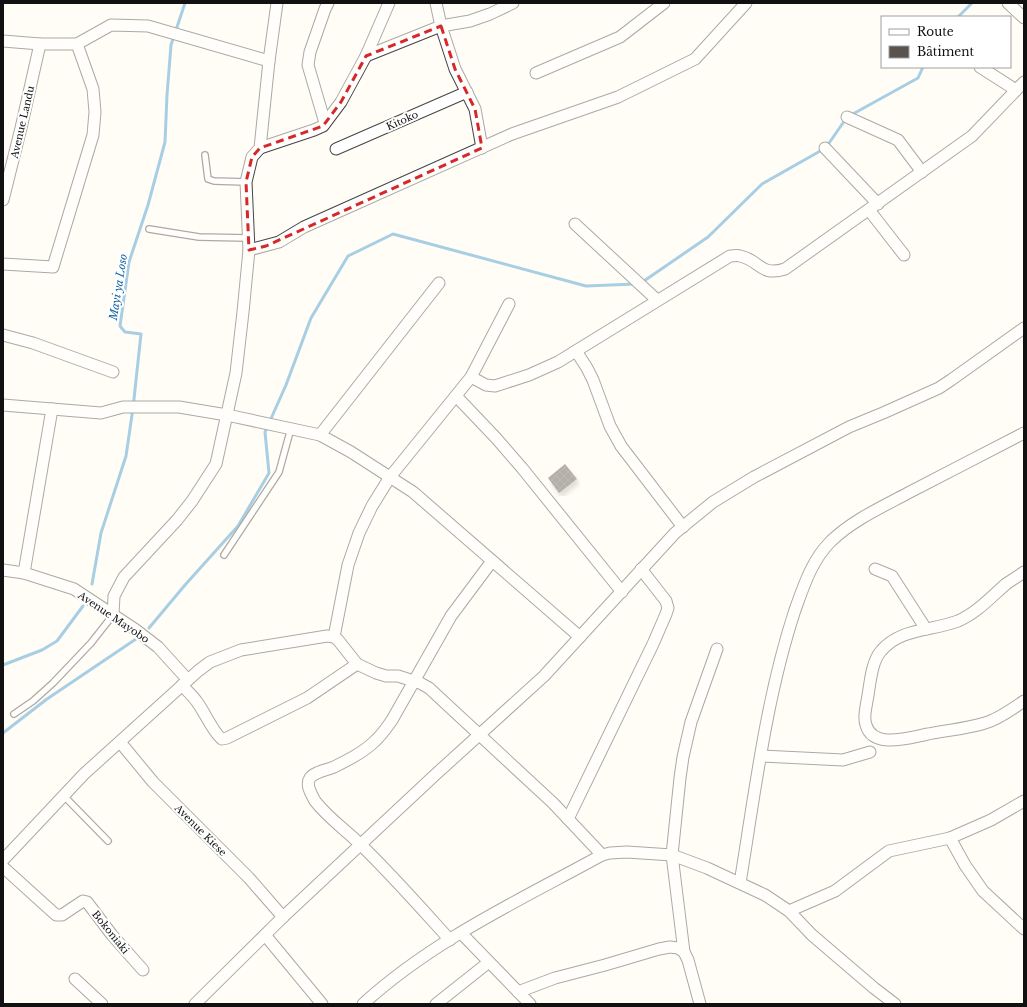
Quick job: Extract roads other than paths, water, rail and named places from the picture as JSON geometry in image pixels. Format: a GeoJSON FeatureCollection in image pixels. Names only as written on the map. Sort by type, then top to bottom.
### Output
{"type":"FeatureCollection","features":[{"type":"Feature","properties":{"kind":"street"},"geometry":{"type":"LineString","coordinates":[[260,148],[277,3]]}},
{"type":"Feature","properties":{"kind":"street"},"geometry":{"type":"LineString","coordinates":[[325,123],[308,64],[310,52],[328,3]]}},
{"type":"Feature","properties":{"kind":"street"},"geometry":{"type":"LineString","coordinates":[[113,615],[114,596],[124,577],[182,514],[216,464],[236,373],[249,250],[246,182],[252,157],[260,148],[323,126],[341,102],[366,56],[388,3]]}},
{"type":"Feature","properties":{"kind":"street"},"geometry":{"type":"LineString","coordinates":[[436,3],[441,26],[455,69],[475,109],[482,148]]}},
{"type":"Feature","properties":{"kind":"street"},"geometry":{"type":"LineString","coordinates":[[366,56],[441,26],[470,21],[490,14],[513,3]]}},
{"type":"Feature","properties":{"kind":"street"},"geometry":{"type":"LineString","coordinates":[[536,73],[620,37],[664,3]]}},
{"type":"Feature","properties":{"kind":"street"},"geometry":{"type":"LineString","coordinates":[[1008,3],[1024,18]]}},
{"type":"Feature","properties":{"kind":"street"},"geometry":{"type":"LineString","coordinates":[[249,250],[279,242],[304,227],[512,134],[618,97],[695,59],[740,5]]}},
{"type":"Feature","properties":{"kind":"street"},"geometry":{"type":"LineString","coordinates":[[3,41],[40,44],[77,44],[111,25],[148,26],[269,61]]}},
{"type":"Feature","properties":{"kind":"street","name":"Avenue Landu"},"geometry":{"type":"LineString","coordinates":[[3,200],[40,44]]}},
{"type":"Feature","properties":{"kind":"street"},"geometry":{"type":"LineString","coordinates":[[3,264],[53,267],[93,135],[95,112],[93,89],[77,44]]}},
{"type":"Feature","properties":{"kind":"street"},"geometry":{"type":"LineString","coordinates":[[471,378],[486,385],[495,386],[528,375],[558,362],[730,256],[740,256],[766,270],[776,272],[785,269],[972,136],[1020,86],[982,68]]}},
{"type":"Feature","properties":{"kind":"street","name":"Kitoko"},"geometry":{"type":"LineString","coordinates":[[336,149],[467,92]]}},
{"type":"Feature","properties":{"kind":"street"},"geometry":{"type":"LineString","coordinates":[[847,117],[898,140],[922,172]]}},
{"type":"Feature","properties":{"kind":"street"},"geometry":{"type":"LineString","coordinates":[[825,148],[873,207],[904,255]]}},
{"type":"Feature","properties":{"kind":"street"},"geometry":{"type":"LineString","coordinates":[[575,224],[657,300]]}},
{"type":"Feature","properties":{"kind":"street"},"geometry":{"type":"LineString","coordinates":[[320,435],[439,283]]}},
{"type":"Feature","properties":{"kind":"street"},"geometry":{"type":"LineString","coordinates":[[334,637],[348,565],[359,533],[372,506],[390,477],[471,378],[509,304]]}},
{"type":"Feature","properties":{"kind":"street"},"geometry":{"type":"LineString","coordinates":[[195,1004],[283,918],[544,676],[622,592],[641,569],[683,526],[713,502],[754,477],[849,427],[925,394],[951,380],[1024,328]]}},
{"type":"Feature","properties":{"kind":"street"},"geometry":{"type":"LineString","coordinates":[[3,335],[33,342],[113,372]]}},
{"type":"Feature","properties":{"kind":"street"},"geometry":{"type":"LineString","coordinates":[[576,351],[587,368],[610,426],[621,446],[683,526]]}},
{"type":"Feature","properties":{"kind":"street"},"geometry":{"type":"LineString","coordinates":[[456,396],[522,468],[622,592]]}},
{"type":"Feature","properties":{"kind":"street"},"geometry":{"type":"LineString","coordinates":[[3,405],[101,413],[123,407],[179,407],[227,414],[320,435],[351,452],[413,492],[580,638]]}},
{"type":"Feature","properties":{"kind":"street"},"geometry":{"type":"LineString","coordinates":[[24,573],[52,409]]}},
{"type":"Feature","properties":{"kind":"street"},"geometry":{"type":"LineString","coordinates":[[740,883],[770,704],[786,638],[807,575],[818,557],[831,542],[852,524],[1024,433]]}},
{"type":"Feature","properties":{"kind":"street"},"geometry":{"type":"LineString","coordinates":[[450,940],[361,845],[330,817],[315,800],[308,783],[309,778],[354,756],[375,742],[392,720],[451,616],[492,561]]}},
{"type":"Feature","properties":{"kind":"street"},"geometry":{"type":"LineString","coordinates":[[568,819],[653,644],[668,608],[666,601],[641,569]]}},
{"type":"Feature","properties":{"kind":"street"},"geometry":{"type":"LineString","coordinates":[[875,569],[892,576],[926,629]]}},
{"type":"Feature","properties":{"kind":"street","name":"Avenue Mayobo"},"geometry":{"type":"LineString","coordinates":[[3,570],[24,573],[74,589],[136,630],[158,647],[185,683],[218,736],[222,739],[227,738],[307,698],[358,664]]}},
{"type":"Feature","properties":{"kind":"street"},"geometry":{"type":"LineString","coordinates":[[1024,572],[974,611],[959,620],[914,631],[901,636],[884,648],[876,658],[865,713],[865,724],[869,732],[876,737],[885,740],[902,740],[986,723],[1024,701]]}},
{"type":"Feature","properties":{"kind":"street"},"geometry":{"type":"LineString","coordinates":[[3,860],[84,774],[210,662],[241,650],[328,636],[334,637],[338,640],[358,664],[386,676],[398,676],[414,680],[432,691],[568,819],[602,855]]}},
{"type":"Feature","properties":{"kind":"street"},"geometry":{"type":"LineString","coordinates":[[700,1004],[688,960],[684,952],[672,855],[683,757],[691,722],[717,650]]}},
{"type":"Feature","properties":{"kind":"street","name":"Avenue Kiese"},"geometry":{"type":"LineString","coordinates":[[120,742],[153,782],[249,878],[283,918]]}},
{"type":"Feature","properties":{"kind":"street"},"geometry":{"type":"LineString","coordinates":[[761,756],[843,760],[870,752]]}},
{"type":"Feature","properties":{"kind":"street"},"geometry":{"type":"LineString","coordinates":[[789,911],[835,891],[889,851],[950,838],[991,820],[1024,801]]}},
{"type":"Feature","properties":{"kind":"street"},"geometry":{"type":"LineString","coordinates":[[950,838],[982,891],[1024,929]]}},
{"type":"Feature","properties":{"kind":"street"},"geometry":{"type":"LineString","coordinates":[[363,1004],[404,969],[478,922],[602,855],[627,852],[672,855],[707,868],[765,895],[789,911],[812,935],[874,988],[896,1004]]}},
{"type":"Feature","properties":{"kind":"street","name":"Bokoniaki"},"geometry":{"type":"LineString","coordinates":[[3,866],[56,916],[60,916],[80,902],[86,901],[112,935],[143,970]]}},
{"type":"Feature","properties":{"kind":"street"},"geometry":{"type":"LineString","coordinates":[[461,933],[518,992],[526,1003]]}},
{"type":"Feature","properties":{"kind":"street"},"geometry":{"type":"LineString","coordinates":[[265,935],[322,1004]]}},
{"type":"Feature","properties":{"kind":"street"},"geometry":{"type":"LineString","coordinates":[[518,992],[555,978],[659,949],[670,947],[678,948],[684,952]]}},
{"type":"Feature","properties":{"kind":"street"},"geometry":{"type":"LineString","coordinates":[[436,1004],[489,962]]}},
{"type":"Feature","properties":{"kind":"street"},"geometry":{"type":"LineString","coordinates":[[75,979],[102,1004]]}},
{"type":"Feature","properties":{"kind":"lane"},"geometry":{"type":"LineString","coordinates":[[205,155],[208,179],[214,181],[246,182]]}},
{"type":"Feature","properties":{"kind":"lane"},"geometry":{"type":"LineString","coordinates":[[149,229],[199,237],[248,238]]}},
{"type":"Feature","properties":{"kind":"lane"},"geometry":{"type":"LineString","coordinates":[[224,555],[279,472],[291,428]]}},
{"type":"Feature","properties":{"kind":"lane"},"geometry":{"type":"LineString","coordinates":[[14,714],[33,701],[53,683],[91,643],[113,615]]}},
{"type":"Feature","properties":{"kind":"lane"},"geometry":{"type":"LineString","coordinates":[[64,796],[108,841]]}},
{"type":"Feature","properties":{"kind":"waterway","name":"Mayi ya Loso"},"geometry":{"type":"LineString","coordinates":[[92,584],[101,533],[126,456],[133,408],[141,334],[125,332],[120,326],[129,262],[148,205],[165,142],[171,45],[185,3]]}},
{"type":"Feature","properties":{"kind":"waterway"},"geometry":{"type":"LineString","coordinates":[[959,16],[972,3]]}},
{"type":"Feature","properties":{"kind":"waterway"},"geometry":{"type":"LineString","coordinates":[[851,115],[918,78],[923,68]]}},
{"type":"Feature","properties":{"kind":"waterway"},"geometry":{"type":"LineString","coordinates":[[827,146],[845,120]]}},
{"type":"Feature","properties":{"kind":"waterway"},"geometry":{"type":"LineString","coordinates":[[641,283],[708,237],[762,184],[822,150]]}},
{"type":"Feature","properties":{"kind":"waterway"},"geometry":{"type":"LineString","coordinates":[[149,628],[238,526],[269,473],[265,432],[286,385],[311,318],[348,256],[393,234],[586,286],[636,284]]}},
{"type":"Feature","properties":{"kind":"waterway","name":"Mayi ya Loso"},"geometry":{"type":"LineString","coordinates":[[3,665],[42,650],[57,641],[83,606]]}},
{"type":"Feature","properties":{"kind":"waterway"},"geometry":{"type":"LineString","coordinates":[[3,733],[47,699],[136,639]]}}]}
